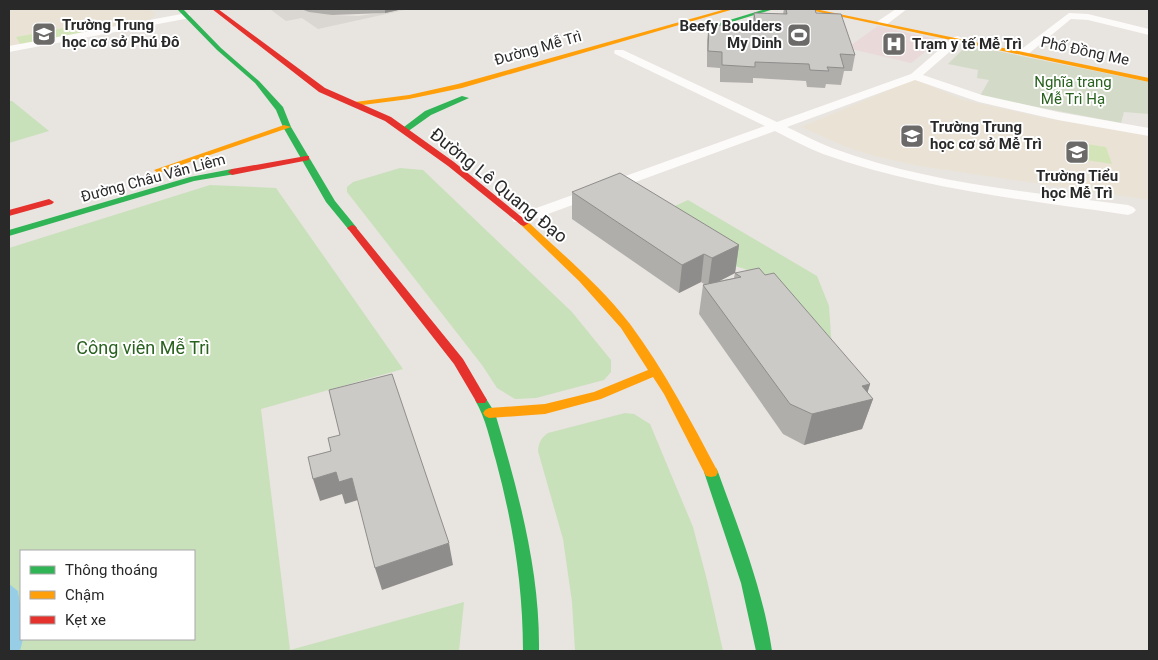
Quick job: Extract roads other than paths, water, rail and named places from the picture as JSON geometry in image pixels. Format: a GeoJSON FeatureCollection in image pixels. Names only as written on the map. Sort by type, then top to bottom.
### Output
{"type":"FeatureCollection","features":[{"type":"Feature","properties":{"kind":"main road","name":"Đường Lê Quang Đạo"},"geometry":{"type":"LineString","coordinates":[[215,9],[322,90],[388,119],[404,130],[520,219],[583,279],[625,326],[654,372],[670,393],[709,466],[740,553],[761,630],[764,651]]}},
{"type":"Feature","properties":{"kind":"main road","name":"Đường Mễ Trì"},"geometry":{"type":"LineString","coordinates":[[351,104],[409,97],[459,86],[731,9]]}},
{"type":"Feature","properties":{"kind":"main road","name":"Đường Mễ Trì"},"geometry":{"type":"LineString","coordinates":[[514,83],[771,9]]}},
{"type":"Feature","properties":{"kind":"main road","name":"Phố Đồng Me"},"geometry":{"type":"LineString","coordinates":[[808,9],[958,39],[1027,49],[1149,71]]}},
{"type":"Feature","properties":{"kind":"main road","name":"Phố Đồng Me"},"geometry":{"type":"LineString","coordinates":[[864,9],[897,12],[1027,49],[1149,80]]}},
{"type":"Feature","properties":{"kind":"main road"},"geometry":{"type":"LineString","coordinates":[[184,13],[257,82],[280,109],[287,127],[331,202],[459,362],[489,413],[524,548],[528,576],[532,635],[531,651]]}},
{"type":"Feature","properties":{"kind":"main road"},"geometry":{"type":"LineString","coordinates":[[198,26],[214,26],[230,20]]}},
{"type":"Feature","properties":{"kind":"main road"},"geometry":{"type":"LineString","coordinates":[[215,44],[220,39],[229,37],[252,37]]}},
{"type":"Feature","properties":{"kind":"main road"},"geometry":{"type":"LineString","coordinates":[[404,130],[428,113],[475,94],[459,86]]}},
{"type":"Feature","properties":{"kind":"main road","name":"Đường Châu Văn Liêm"},"geometry":{"type":"LineString","coordinates":[[147,174],[287,127]]}},
{"type":"Feature","properties":{"kind":"main road","name":"Đường Châu Văn Liêm"},"geometry":{"type":"LineString","coordinates":[[9,233],[193,179],[306,158]]}},
{"type":"Feature","properties":{"kind":"main road"},"geometry":{"type":"LineString","coordinates":[[179,164],[193,179]]}},
{"type":"Feature","properties":{"kind":"main road","name":"Đường Châu Văn Liêm"},"geometry":{"type":"LineString","coordinates":[[9,213],[64,198]]}},
{"type":"Feature","properties":{"kind":"main road"},"geometry":{"type":"LineString","coordinates":[[489,413],[545,409],[597,396],[654,372]]}},
{"type":"Feature","properties":{"kind":"street"},"geometry":{"type":"LineString","coordinates":[[882,23],[897,12]]}},
{"type":"Feature","properties":{"kind":"street"},"geometry":{"type":"LineString","coordinates":[[9,50],[184,13]]}},
{"type":"Feature","properties":{"kind":"street"},"geometry":{"type":"LineString","coordinates":[[1027,49],[1069,16],[1088,18],[1149,32]]}},
{"type":"Feature","properties":{"kind":"street"},"geometry":{"type":"LineString","coordinates":[[520,219],[915,76],[958,39]]}},
{"type":"Feature","properties":{"kind":"street"},"geometry":{"type":"LineString","coordinates":[[619,52],[826,150],[861,164],[931,181],[1128,210]]}},
{"type":"Feature","properties":{"kind":"street"},"geometry":{"type":"LineString","coordinates":[[915,76],[979,98],[1058,116],[1149,132]]}},
{"type":"Feature","properties":{"kind":"water"},"geometry":{"type":"Polygon","coordinates":[[[9,584],[18,591],[20,640],[23,640],[20,651],[9,651],[9,584]]]}},
{"type":"Feature","properties":{"kind":"place","name":"Trường Trung học cơ sở Phú Đô"},"geometry":{"type":"Point","coordinates":[44,34]}},
{"type":"Feature","properties":{"kind":"place","name":"Beefy Boulders My Dinh"},"geometry":{"type":"Point","coordinates":[799,35]}},
{"type":"Feature","properties":{"kind":"place","name":"Trạm y tế Mễ Trì"},"geometry":{"type":"Point","coordinates":[894,44]}},
{"type":"Feature","properties":{"kind":"place","name":"Trường Trung học cơ sở Mễ Trì"},"geometry":{"type":"Point","coordinates":[912,136]}},
{"type":"Feature","properties":{"kind":"place","name":"Trường Tiểu học Mễ Trì"},"geometry":{"type":"Point","coordinates":[1077,152]}},
{"type":"Feature","properties":{"kind":"park label","name":"Nghĩa trang Mễ Trì Hạ"},"geometry":{"type":"Point","coordinates":[1073,90]}},
{"type":"Feature","properties":{"kind":"park label","name":"Công viên Mễ Trì"},"geometry":{"type":"Point","coordinates":[143,347]}}]}
